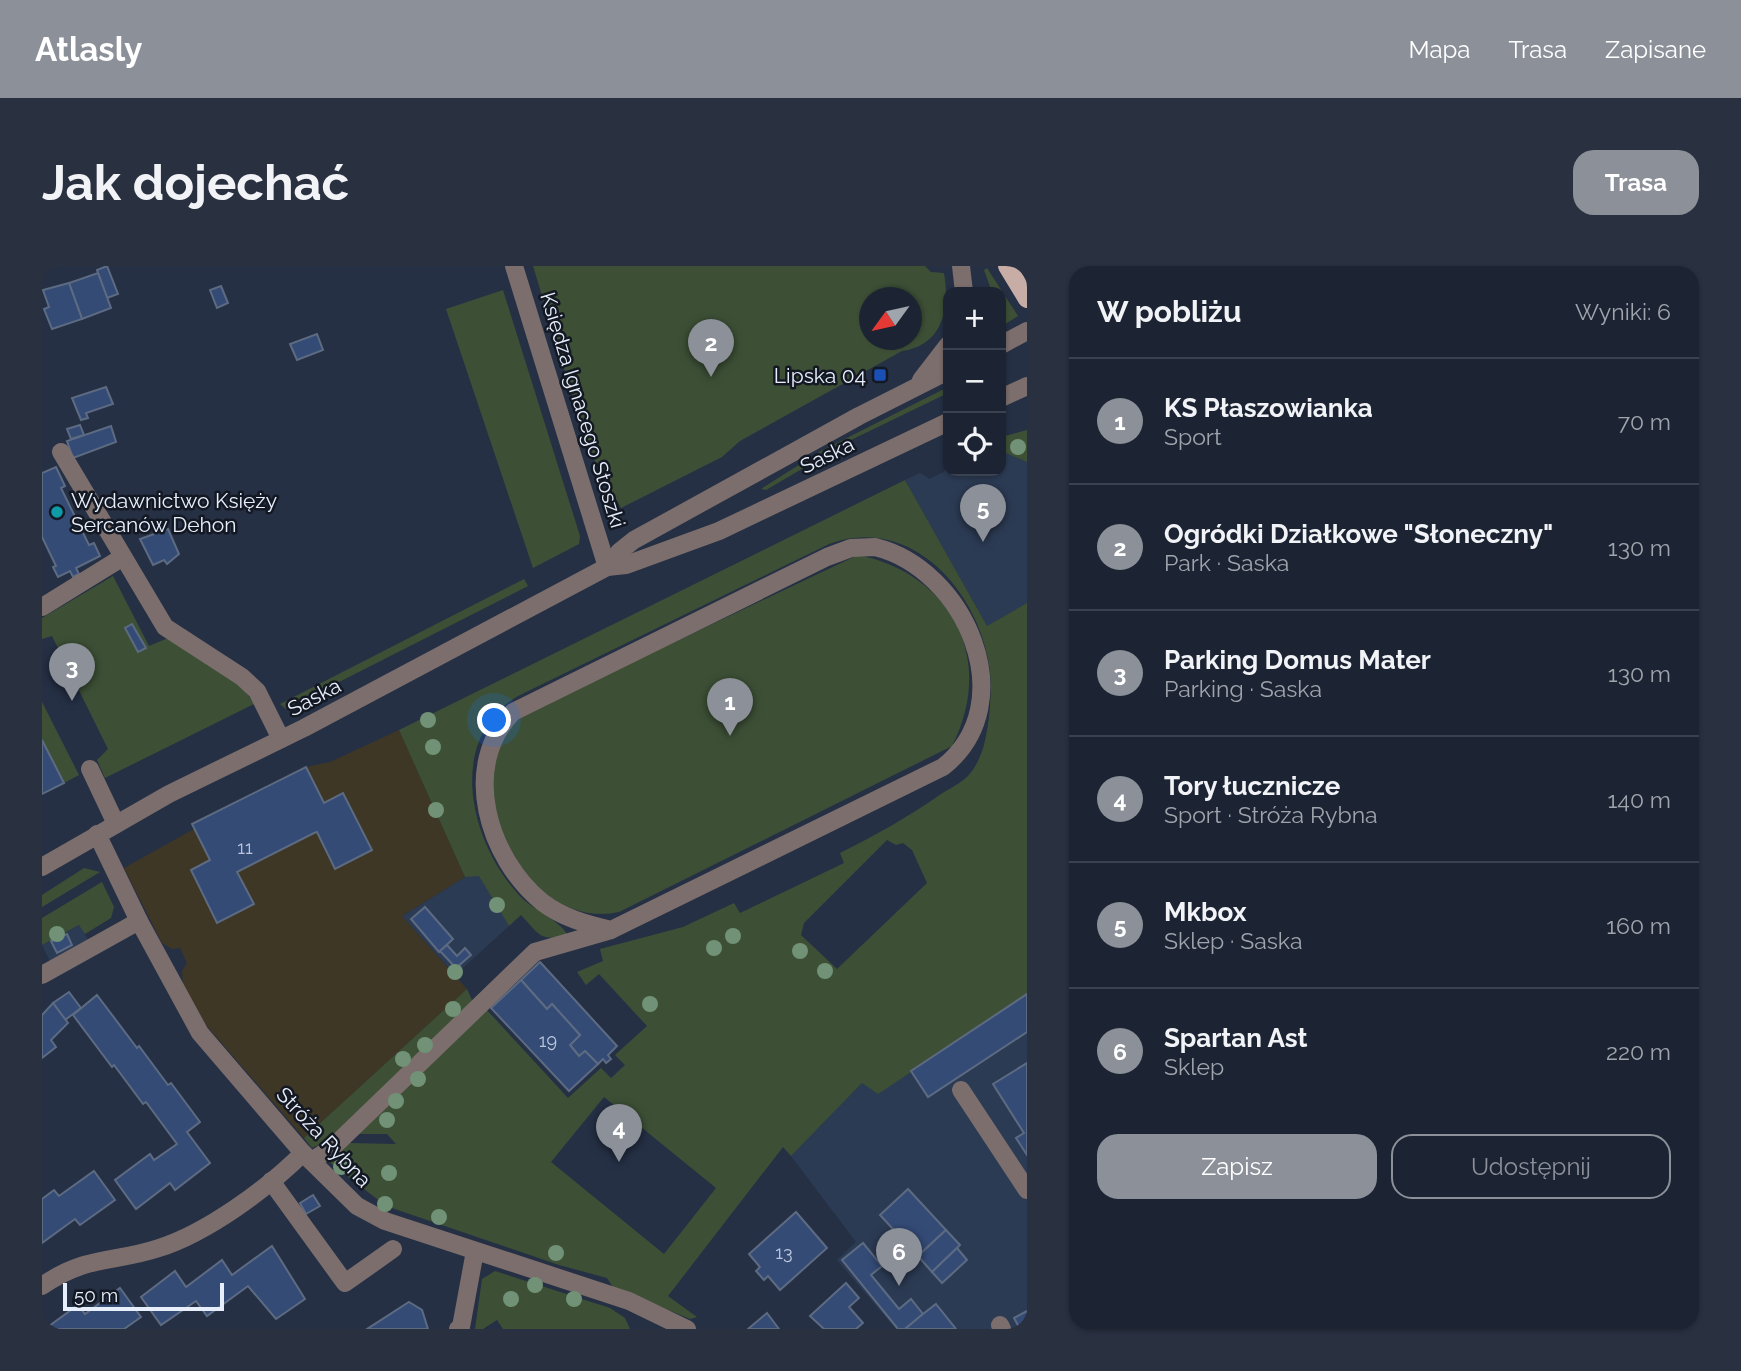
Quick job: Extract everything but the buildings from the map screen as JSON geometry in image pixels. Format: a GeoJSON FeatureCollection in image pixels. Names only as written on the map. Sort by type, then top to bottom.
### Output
{"type":"FeatureCollection","features":[{"type":"Feature","properties":{"kind":"main road"},"geometry":{"type":"LineString","coordinates":[[1007,266],[1027,299]]}},
{"type":"Feature","properties":{"kind":"street","name":"Księdza Ignacego Stoszki"},"geometry":{"type":"LineString","coordinates":[[514,266],[607,567]]}},
{"type":"Feature","properties":{"kind":"street"},"geometry":{"type":"LineString","coordinates":[[961,266],[963,287]]}},
{"type":"Feature","properties":{"kind":"street"},"geometry":{"type":"LineString","coordinates":[[1006,342],[1027,331]]}},
{"type":"Feature","properties":{"kind":"street"},"geometry":{"type":"LineString","coordinates":[[908,391],[929,372],[944,350]]}},
{"type":"Feature","properties":{"kind":"street","name":"Saska"},"geometry":{"type":"LineString","coordinates":[[607,567],[619,552],[634,540],[943,374]]}},
{"type":"Feature","properties":{"kind":"street"},"geometry":{"type":"LineString","coordinates":[[1006,396],[1027,386]]}},
{"type":"Feature","properties":{"kind":"street","name":"Saska"},"geometry":{"type":"LineString","coordinates":[[42,867],[97,834],[607,567],[626,565],[719,531],[943,424]]}},
{"type":"Feature","properties":{"kind":"street"},"geometry":{"type":"LineString","coordinates":[[61,452],[165,627],[242,677],[257,691],[281,739]]}},
{"type":"Feature","properties":{"kind":"street"},"geometry":{"type":"LineString","coordinates":[[42,1286],[92,1261],[159,1248],[202,1228],[307,1157],[334,1146],[535,952],[611,930],[943,767],[960,754],[972,734],[978,714],[980,675],[974,645],[962,614],[934,578],[897,552],[875,547],[850,548],[528,703],[501,725],[491,743],[484,783],[489,817],[501,851],[527,888],[541,901],[575,921],[611,930]]}},
{"type":"Feature","properties":{"kind":"street"},"geometry":{"type":"LineString","coordinates":[[42,607],[123,557]]}},
{"type":"Feature","properties":{"kind":"street"},"geometry":{"type":"LineString","coordinates":[[90,769],[116,824]]}},
{"type":"Feature","properties":{"kind":"street","name":"Stróża Rybna"},"geometry":{"type":"LineString","coordinates":[[97,834],[139,921],[200,1033],[307,1157],[357,1206],[385,1221],[629,1301],[660,1323],[687,1329]]}},
{"type":"Feature","properties":{"kind":"street"},"geometry":{"type":"LineString","coordinates":[[42,975],[139,921]]}},
{"type":"Feature","properties":{"kind":"street"},"geometry":{"type":"LineString","coordinates":[[961,1090],[1027,1190]]}},
{"type":"Feature","properties":{"kind":"street"},"geometry":{"type":"LineString","coordinates":[[271,1181],[345,1283],[393,1249]]}},
{"type":"Feature","properties":{"kind":"street"},"geometry":{"type":"LineString","coordinates":[[458,1329],[461,1327],[475,1251]]}},
{"type":"Feature","properties":{"kind":"shaded area"},"geometry":{"type":"Polygon","coordinates":[[[1006,453],[1027,462],[1027,603],[987,626],[905,480],[920,473],[930,479],[943,472],[943,476],[1006,476],[1006,453]]]}},
{"type":"Feature","properties":{"kind":"shaded area"},"geometry":{"type":"Polygon","coordinates":[[[399,730],[465,877],[402,916],[467,989],[304,1138],[206,1025],[183,984],[182,971],[187,963],[180,948],[172,949],[162,943],[124,868],[194,829],[192,824],[306,767],[330,762],[399,730]]]}},
{"type":"Feature","properties":{"kind":"shaded area"},"geometry":{"type":"Polygon","coordinates":[[[479,875],[509,926],[455,975],[402,916],[465,877],[479,875]]]}},
{"type":"Feature","properties":{"kind":"shaded area"},"geometry":{"type":"Polygon","coordinates":[[[80,925],[88,940],[50,961],[42,945],[80,925]]]}},
{"type":"Feature","properties":{"kind":"shaded area"},"geometry":{"type":"Polygon","coordinates":[[[1027,994],[1027,1329],[896,1329],[837,1260],[856,1242],[791,1156],[862,1083],[878,1093],[1027,994]]]}},
{"type":"Feature","properties":{"kind":"green space"},"geometry":{"type":"Polygon","coordinates":[[[533,266],[925,266],[931,272],[944,273],[946,287],[943,287],[943,316],[935,333],[927,341],[922,344],[922,287],[859,287],[859,350],[906,350],[740,441],[722,457],[621,508],[589,450],[533,266]]]}},
{"type":"Feature","properties":{"kind":"green space"},"geometry":{"type":"Polygon","coordinates":[[[987,268],[999,287],[990,287],[984,270],[987,268]]]}},
{"type":"Feature","properties":{"kind":"green space"},"geometry":{"type":"Polygon","coordinates":[[[503,290],[580,536],[579,544],[533,568],[446,309],[503,290]]]}},
{"type":"Feature","properties":{"kind":"green space"},"geometry":{"type":"Polygon","coordinates":[[[1006,297],[1018,316],[1006,324],[1006,297]]]}},
{"type":"Feature","properties":{"kind":"green space"},"geometry":{"type":"Polygon","coordinates":[[[943,390],[943,395],[853,439],[766,490],[761,489],[821,451],[943,390]]]}},
{"type":"Feature","properties":{"kind":"green space"},"geometry":{"type":"Polygon","coordinates":[[[1027,430],[1027,462],[1006,453],[1006,436],[1027,430]]]}},
{"type":"Feature","properties":{"kind":"green space"},"geometry":{"type":"Polygon","coordinates":[[[905,480],[987,626],[1027,603],[1027,995],[878,1094],[862,1083],[791,1156],[783,1147],[668,1296],[697,1317],[690,1319],[613,1287],[607,1278],[559,1265],[386,1206],[328,1161],[347,1143],[396,1144],[387,1134],[354,1134],[485,1008],[568,1098],[601,1068],[611,1078],[625,1065],[615,1055],[647,1026],[599,974],[586,985],[577,972],[603,961],[600,949],[683,927],[734,903],[740,913],[844,863],[840,853],[892,825],[962,781],[977,763],[985,741],[989,717],[990,673],[980,632],[968,606],[952,583],[933,563],[910,548],[885,539],[858,538],[829,544],[518,696],[495,715],[480,738],[473,764],[473,792],[487,847],[501,872],[524,900],[558,924],[568,935],[552,938],[541,935],[521,915],[509,926],[479,876],[465,877],[399,730],[905,480]],[[887,840],[804,923],[801,935],[837,969],[927,883],[912,850],[903,843],[896,845],[887,840]],[[604,1097],[551,1162],[664,1254],[716,1188],[604,1097]]]}},
{"type":"Feature","properties":{"kind":"green space"},"geometry":{"type":"Polygon","coordinates":[[[858,555],[891,565],[919,581],[941,601],[957,625],[966,653],[969,683],[964,714],[952,746],[619,912],[584,912],[552,898],[525,874],[506,842],[494,807],[493,771],[503,738],[527,712],[858,555]]]}},
{"type":"Feature","properties":{"kind":"green space"},"geometry":{"type":"Polygon","coordinates":[[[113,576],[149,646],[168,638],[241,684],[254,704],[105,778],[97,760],[108,749],[52,636],[42,639],[42,618],[113,576]]]}},
{"type":"Feature","properties":{"kind":"green space"},"geometry":{"type":"Polygon","coordinates":[[[524,579],[528,586],[286,709],[280,704],[524,579]]]}},
{"type":"Feature","properties":{"kind":"green space"},"geometry":{"type":"Polygon","coordinates":[[[42,702],[79,775],[64,783],[42,740],[42,702]]]}},
{"type":"Feature","properties":{"kind":"green space"},"geometry":{"type":"Polygon","coordinates":[[[84,868],[100,872],[42,907],[42,895],[84,868]]]}},
{"type":"Feature","properties":{"kind":"green space"},"geometry":{"type":"Polygon","coordinates":[[[102,882],[114,907],[111,918],[85,934],[79,925],[42,945],[42,918],[102,882]]]}},
{"type":"Feature","properties":{"kind":"green space"},"geometry":{"type":"Polygon","coordinates":[[[467,989],[473,1002],[329,1140],[312,1148],[304,1138],[467,989]]]}},
{"type":"Feature","properties":{"kind":"green space"},"geometry":{"type":"Polygon","coordinates":[[[495,1271],[610,1308],[625,1318],[630,1329],[503,1329],[497,1320],[483,1329],[475,1329],[482,1279],[495,1271]]]}},
{"type":"Feature","properties":{"kind":"place","name":"Lipska 04"},"geometry":{"type":"Point","coordinates":[880,375]}},
{"type":"Feature","properties":{"kind":"place","name":"Ogródki Działkowe \"Słoneczny\""},"geometry":{"type":"Point","coordinates":[711,377]}},
{"type":"Feature","properties":{"kind":"place","name":"Wydawnictwo Księży Sercanów Dehon"},"geometry":{"type":"Point","coordinates":[57,512]}},
{"type":"Feature","properties":{"kind":"place","name":"Mkbox"},"geometry":{"type":"Point","coordinates":[983,542]}},
{"type":"Feature","properties":{"kind":"place","name":"Parking Domus Mater"},"geometry":{"type":"Point","coordinates":[72,701]}},
{"type":"Feature","properties":{"kind":"place","name":"KS Płaszowianka"},"geometry":{"type":"Point","coordinates":[730,736]}},
{"type":"Feature","properties":{"kind":"place","name":"Tory łucznicze"},"geometry":{"type":"Point","coordinates":[619,1162]}},
{"type":"Feature","properties":{"kind":"place","name":"Spartan Ast"},"geometry":{"type":"Point","coordinates":[899,1286]}}]}
